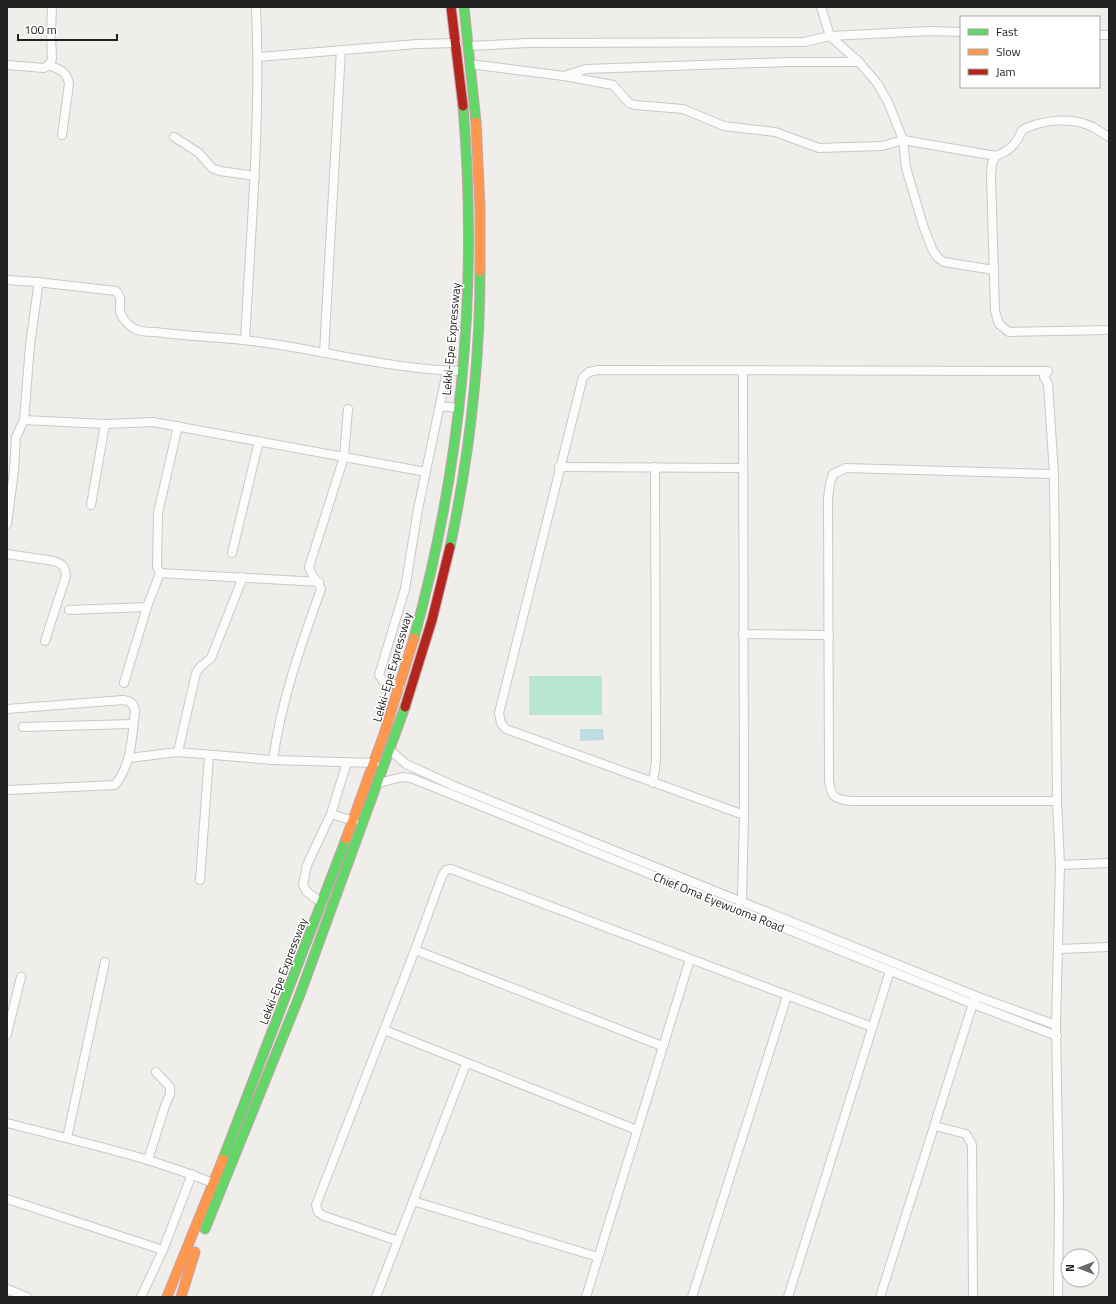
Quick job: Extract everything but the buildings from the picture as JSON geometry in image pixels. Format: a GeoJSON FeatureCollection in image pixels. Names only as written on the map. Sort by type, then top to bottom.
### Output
{"type":"FeatureCollection","features":[{"type":"Feature","properties":{"kind":"highway","name":"Lekki-Epe Expressway"},"geometry":{"type":"LineString","coordinates":[[167,1297],[275,1025],[375,763],[400,686],[435,556],[445,504],[463,371],[469,260],[469,194],[465,123],[457,43],[451,7]]}},
{"type":"Feature","properties":{"kind":"highway","name":"Lekki-Epe Expressway"},"geometry":{"type":"LineString","coordinates":[[181,1297],[190,1263],[235,1160],[322,937],[391,751],[428,633],[451,544],[460,495],[469,423],[481,257],[479,172],[469,46],[464,7]]}},
{"type":"Feature","properties":{"kind":"highway"},"geometry":{"type":"LineString","coordinates":[[275,1025],[286,1029]]}},
{"type":"Feature","properties":{"kind":"street"},"geometry":{"type":"LineString","coordinates":[[7,65],[44,68],[49,65],[52,59],[50,34],[52,7]]}},
{"type":"Feature","properties":{"kind":"street"},"geometry":{"type":"LineString","coordinates":[[245,340],[255,176],[258,57],[256,7]]}},
{"type":"Feature","properties":{"kind":"street"},"geometry":{"type":"LineString","coordinates":[[821,7],[830,36],[859,62],[881,90],[888,102],[903,140],[906,168],[923,225],[938,258],[944,262],[994,270]]}},
{"type":"Feature","properties":{"kind":"street"},"geometry":{"type":"LineString","coordinates":[[469,46],[536,43],[804,42],[830,36],[930,31],[960,32]]}},
{"type":"Feature","properties":{"kind":"street"},"geometry":{"type":"LineString","coordinates":[[258,57],[417,44],[457,43]]}},
{"type":"Feature","properties":{"kind":"street"},"geometry":{"type":"LineString","coordinates":[[324,353],[341,50]]}},
{"type":"Feature","properties":{"kind":"street"},"geometry":{"type":"LineString","coordinates":[[564,76],[586,69],[788,62],[859,62]]}},
{"type":"Feature","properties":{"kind":"street"},"geometry":{"type":"LineString","coordinates":[[470,64],[564,76],[613,86],[629,103],[635,105],[683,109],[724,126],[775,132],[816,148],[882,146],[903,140],[996,156],[1010,150],[1017,142],[1022,130],[1034,124],[1049,121],[1073,121],[1092,126],[1109,137]]}},
{"type":"Feature","properties":{"kind":"street"},"geometry":{"type":"LineString","coordinates":[[49,65],[65,72],[68,77],[69,84],[62,135]]}},
{"type":"Feature","properties":{"kind":"street"},"geometry":{"type":"LineString","coordinates":[[174,137],[199,154],[212,168],[232,173],[255,176]]}},
{"type":"Feature","properties":{"kind":"street"},"geometry":{"type":"LineString","coordinates":[[996,156],[992,163],[991,176],[995,311],[999,324],[1009,332],[1109,330]]}},
{"type":"Feature","properties":{"kind":"street"},"geometry":{"type":"LineString","coordinates":[[7,280],[116,291],[122,302],[120,310],[122,316],[130,326],[136,330],[173,335],[245,340],[447,371],[463,371]]}},
{"type":"Feature","properties":{"kind":"street"},"geometry":{"type":"LineString","coordinates":[[7,524],[14,471],[16,437],[24,420],[38,282]]}},
{"type":"Feature","properties":{"kind":"street"},"geometry":{"type":"LineString","coordinates":[[744,815],[506,729],[501,723],[498,713],[583,377],[589,372],[598,370],[1048,371],[1044,377],[1048,384],[1054,474],[1057,801],[1060,864],[1056,1025],[1059,1198],[1058,1297]]}},
{"type":"Feature","properties":{"kind":"street"},"geometry":{"type":"LineString","coordinates":[[400,686],[383,681],[379,675],[405,589],[426,472],[441,406],[447,371]]}},
{"type":"Feature","properties":{"kind":"street"},"geometry":{"type":"LineString","coordinates":[[740,905],[744,815],[743,371]]}},
{"type":"Feature","properties":{"kind":"street"},"geometry":{"type":"LineString","coordinates":[[441,406],[458,408]]}},
{"type":"Feature","properties":{"kind":"street"},"geometry":{"type":"LineString","coordinates":[[273,760],[277,731],[284,703],[321,589],[318,582],[311,574],[309,567],[344,457],[348,409]]}},
{"type":"Feature","properties":{"kind":"street"},"geometry":{"type":"LineString","coordinates":[[24,420],[105,424],[153,422],[426,472]]}},
{"type":"Feature","properties":{"kind":"street"},"geometry":{"type":"LineString","coordinates":[[91,506],[105,424]]}},
{"type":"Feature","properties":{"kind":"street"},"geometry":{"type":"LineString","coordinates":[[124,683],[146,608],[160,573],[157,567],[158,513],[178,426]]}},
{"type":"Feature","properties":{"kind":"street"},"geometry":{"type":"LineString","coordinates":[[232,553],[259,442]]}},
{"type":"Feature","properties":{"kind":"street"},"geometry":{"type":"LineString","coordinates":[[559,467],[743,468]]}},
{"type":"Feature","properties":{"kind":"street"},"geometry":{"type":"LineString","coordinates":[[653,783],[656,761],[655,467]]}},
{"type":"Feature","properties":{"kind":"street"},"geometry":{"type":"LineString","coordinates":[[1054,474],[846,468],[833,474],[828,499],[829,780],[830,791],[834,797],[841,800],[851,801],[1057,801]]}},
{"type":"Feature","properties":{"kind":"street"},"geometry":{"type":"LineString","coordinates":[[7,554],[54,561],[61,563],[65,567],[66,576],[45,641]]}},
{"type":"Feature","properties":{"kind":"street"},"geometry":{"type":"LineString","coordinates":[[160,573],[318,582]]}},
{"type":"Feature","properties":{"kind":"street"},"geometry":{"type":"LineString","coordinates":[[178,752],[196,673],[200,667],[211,658],[243,577]]}},
{"type":"Feature","properties":{"kind":"street"},"geometry":{"type":"LineString","coordinates":[[69,610],[146,608]]}},
{"type":"Feature","properties":{"kind":"street"},"geometry":{"type":"LineString","coordinates":[[743,634],[829,635]]}},
{"type":"Feature","properties":{"kind":"street"},"geometry":{"type":"LineString","coordinates":[[7,709],[122,700],[130,701],[134,705],[129,758],[122,776],[116,785],[7,790]]}},
{"type":"Feature","properties":{"kind":"street"},"geometry":{"type":"LineString","coordinates":[[22,727],[133,724]]}},
{"type":"Feature","properties":{"kind":"street","name":"Chief Oma Eyewuoma Road"},"geometry":{"type":"LineString","coordinates":[[391,751],[406,764],[454,786],[740,905],[890,971],[1057,1036]]}},
{"type":"Feature","properties":{"kind":"street"},"geometry":{"type":"LineString","coordinates":[[129,758],[178,752],[273,760],[375,763]]}},
{"type":"Feature","properties":{"kind":"street"},"geometry":{"type":"LineString","coordinates":[[200,880],[209,755]]}},
{"type":"Feature","properties":{"kind":"street"},"geometry":{"type":"LineString","coordinates":[[322,903],[307,892],[303,885],[307,865],[331,814],[347,762]]}},
{"type":"Feature","properties":{"kind":"street","name":"Chief Oma Eyewuoma Road"},"geometry":{"type":"LineString","coordinates":[[379,783],[402,777],[411,778],[976,996],[1056,1025]]}},
{"type":"Feature","properties":{"kind":"street"},"geometry":{"type":"LineString","coordinates":[[331,814],[354,821]]}},
{"type":"Feature","properties":{"kind":"street"},"geometry":{"type":"LineString","coordinates":[[1060,864],[1109,863]]}},
{"type":"Feature","properties":{"kind":"street"},"geometry":{"type":"LineString","coordinates":[[398,1241],[324,1216],[318,1212],[316,1205],[415,950],[442,876],[446,870],[451,869],[872,1027]]}},
{"type":"Feature","properties":{"kind":"street"},"geometry":{"type":"LineString","coordinates":[[1059,949],[1109,947]]}},
{"type":"Feature","properties":{"kind":"street"},"geometry":{"type":"LineString","coordinates":[[415,950],[662,1046]]}},
{"type":"Feature","properties":{"kind":"street"},"geometry":{"type":"LineString","coordinates":[[586,1297],[690,959]]}},
{"type":"Feature","properties":{"kind":"street"},"geometry":{"type":"LineString","coordinates":[[67,1138],[105,962]]}},
{"type":"Feature","properties":{"kind":"street"},"geometry":{"type":"LineString","coordinates":[[788,1297],[890,971]]}},
{"type":"Feature","properties":{"kind":"street"},"geometry":{"type":"LineString","coordinates":[[7,1034],[21,977]]}},
{"type":"Feature","properties":{"kind":"street"},"geometry":{"type":"LineString","coordinates":[[692,1297],[787,996]]}},
{"type":"Feature","properties":{"kind":"street"},"geometry":{"type":"LineString","coordinates":[[880,1297],[976,996]]}},
{"type":"Feature","properties":{"kind":"street"},"geometry":{"type":"LineString","coordinates":[[384,1030],[466,1064],[637,1130]]}},
{"type":"Feature","properties":{"kind":"street"},"geometry":{"type":"LineString","coordinates":[[376,1297],[466,1064]]}},
{"type":"Feature","properties":{"kind":"street"},"geometry":{"type":"LineString","coordinates":[[148,1160],[170,1094],[170,1087],[156,1072]]}},
{"type":"Feature","properties":{"kind":"street"},"geometry":{"type":"LineString","coordinates":[[7,1123],[148,1160],[192,1174],[213,1183]]}},
{"type":"Feature","properties":{"kind":"street"},"geometry":{"type":"LineString","coordinates":[[935,1126],[966,1134],[972,1145],[973,1297]]}},
{"type":"Feature","properties":{"kind":"street"},"geometry":{"type":"LineString","coordinates":[[141,1297],[163,1250],[192,1174]]}},
{"type":"Feature","properties":{"kind":"street"},"geometry":{"type":"LineString","coordinates":[[7,1199],[163,1250]]}},
{"type":"Feature","properties":{"kind":"street"},"geometry":{"type":"LineString","coordinates":[[413,1201],[598,1257]]}},
{"type":"Feature","properties":{"kind":"street"},"geometry":{"type":"LineString","coordinates":[[7,1289],[27,1297]]}},
{"type":"Feature","properties":{"kind":"green space"},"geometry":{"type":"Polygon","coordinates":[[[529,676],[602,676],[602,715],[529,715],[529,676]]]}},
{"type":"Feature","properties":{"kind":"water"},"geometry":{"type":"Polygon","coordinates":[[[580,729],[603,729],[604,740],[580,741],[580,729]]]}},
{"type":"Feature","properties":{"kind":"traffic: fast"},"geometry":{"type":"LineString","coordinates":[[464,7],[476,122]]}},
{"type":"Feature","properties":{"kind":"traffic: fast"},"geometry":{"type":"LineString","coordinates":[[414,638],[431,573],[444,507],[455,441],[462,374],[467,307],[468,240],[467,173],[463,106]]}},
{"type":"Feature","properties":{"kind":"traffic: fast"},"geometry":{"type":"LineString","coordinates":[[450,547],[463,479],[476,375],[480,271]]}},
{"type":"Feature","properties":{"kind":"traffic: fast"},"geometry":{"type":"LineString","coordinates":[[205,1229],[299,997],[405,707]]}},
{"type":"Feature","properties":{"kind":"traffic: fast"},"geometry":{"type":"LineString","coordinates":[[223,1159],[346,839]]}},
{"type":"Feature","properties":{"kind":"traffic: slow"},"geometry":{"type":"LineString","coordinates":[[476,122],[480,207],[480,271]]}},
{"type":"Feature","properties":{"kind":"traffic: slow"},"geometry":{"type":"LineString","coordinates":[[346,839],[384,734],[414,638]]}},
{"type":"Feature","properties":{"kind":"traffic: slow"},"geometry":{"type":"LineString","coordinates":[[167,1297],[223,1159]]}},
{"type":"Feature","properties":{"kind":"traffic: slow"},"geometry":{"type":"LineString","coordinates":[[181,1297],[195,1252]]}},
{"type":"Feature","properties":{"kind":"traffic: jam"},"geometry":{"type":"LineString","coordinates":[[451,7],[463,106]]}},
{"type":"Feature","properties":{"kind":"traffic: jam"},"geometry":{"type":"LineString","coordinates":[[405,707],[432,620],[450,547]]}}]}
